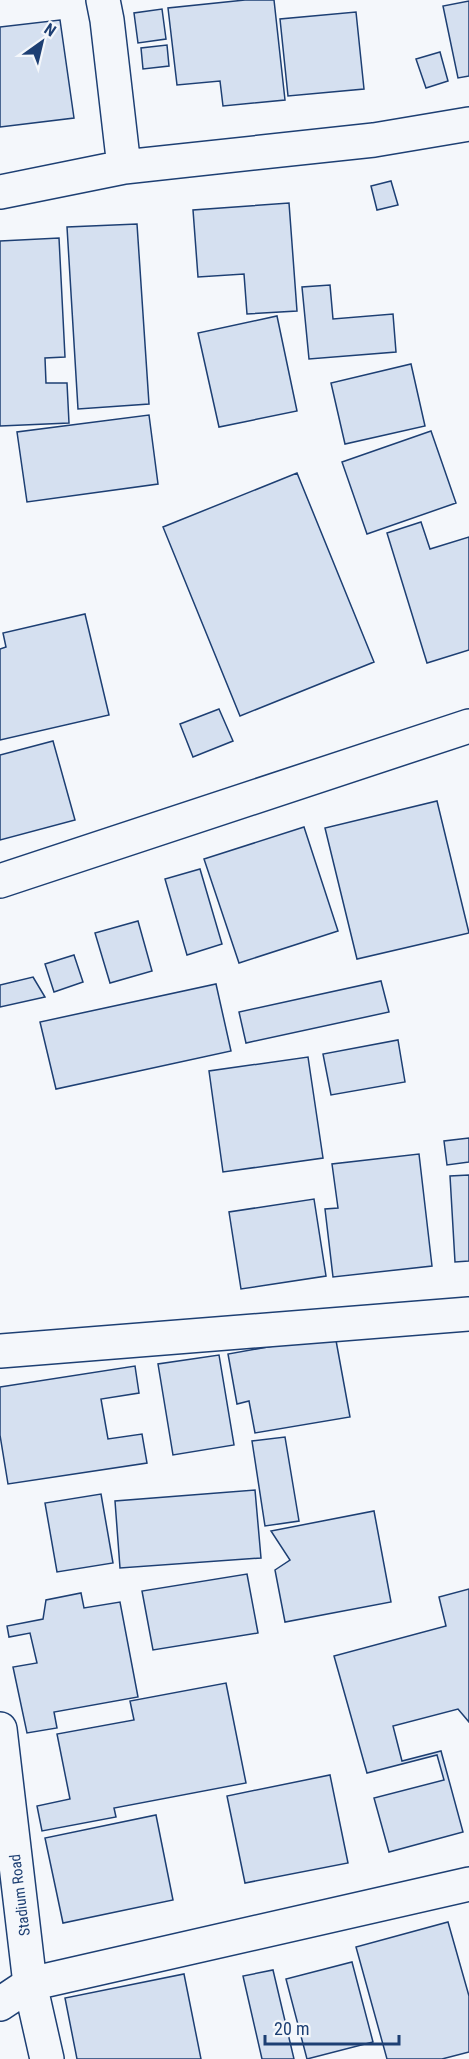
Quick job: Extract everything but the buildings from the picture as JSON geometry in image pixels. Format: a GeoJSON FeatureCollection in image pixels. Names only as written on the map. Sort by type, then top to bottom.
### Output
{"type":"FeatureCollection","features":[{"type":"Feature","properties":{"kind":"street"},"geometry":{"type":"LineString","coordinates":[[103,0],[124,167]]}},
{"type":"Feature","properties":{"kind":"street"},"geometry":{"type":"LineString","coordinates":[[0,192],[124,167],[374,140],[469,124]]}},
{"type":"Feature","properties":{"kind":"street"},"geometry":{"type":"LineString","coordinates":[[0,881],[469,726]]}},
{"type":"Feature","properties":{"kind":"street"},"geometry":{"type":"LineString","coordinates":[[0,1352],[469,1314]]}},
{"type":"Feature","properties":{"kind":"street","name":"Stadium Road"},"geometry":{"type":"LineString","coordinates":[[0,1729],[30,1984],[47,2059]]}},
{"type":"Feature","properties":{"kind":"street"},"geometry":{"type":"LineString","coordinates":[[0,2004],[30,1984],[469,1884]]}}]}
